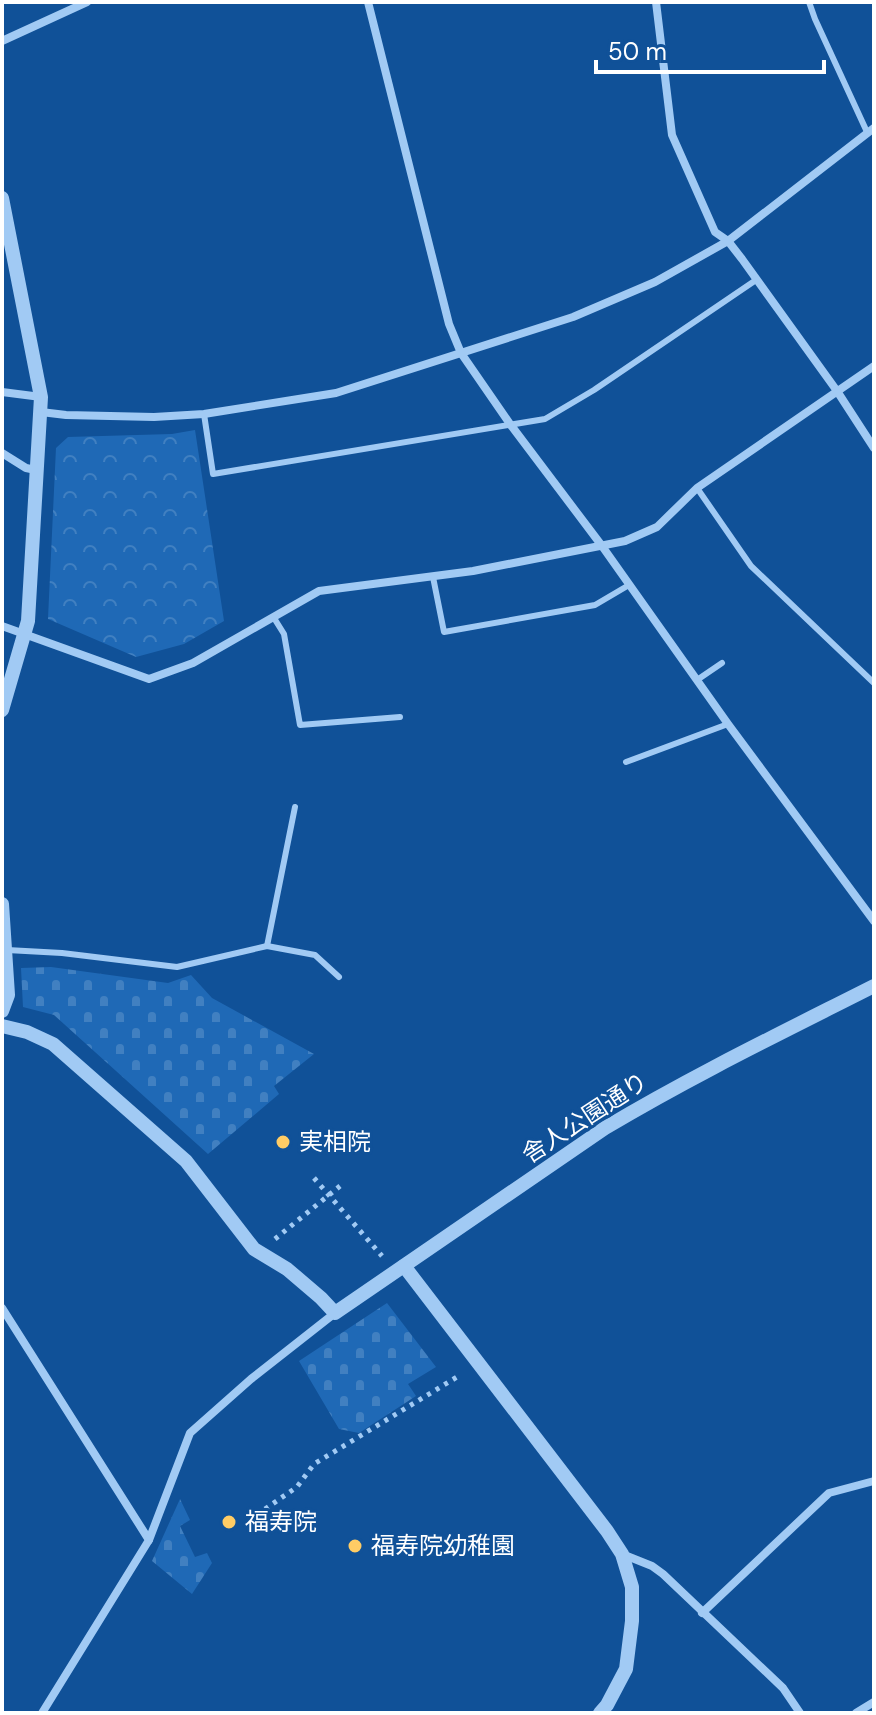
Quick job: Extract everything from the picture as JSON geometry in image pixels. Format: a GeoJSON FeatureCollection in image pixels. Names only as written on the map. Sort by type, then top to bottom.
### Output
{"type":"FeatureCollection","features":[{"type":"Feature","properties":{"kind":"street"},"geometry":{"type":"LineString","coordinates":[[2,41],[87,2]]}},
{"type":"Feature","properties":{"kind":"street"},"geometry":{"type":"LineString","coordinates":[[368,2],[449,324],[461,353],[874,921]]}},
{"type":"Feature","properties":{"kind":"street"},"geometry":{"type":"LineString","coordinates":[[656,2],[672,135],[715,232],[728,241],[837,391],[874,448]]}},
{"type":"Feature","properties":{"kind":"street"},"geometry":{"type":"LineString","coordinates":[[2,392],[66,415],[154,417],[204,414],[336,393],[573,317],[655,282],[728,241],[871,130]]}},
{"type":"Feature","properties":{"kind":"street"},"geometry":{"type":"LineString","coordinates":[[2,198],[41,404],[28,621],[2,710]]}},
{"type":"Feature","properties":{"kind":"street"},"geometry":{"type":"LineString","coordinates":[[2,626],[149,679],[193,663],[319,591],[473,571],[625,541],[657,527],[697,488],[874,366]]}},
{"type":"Feature","properties":{"kind":"street"},"geometry":{"type":"LineString","coordinates":[[2,453],[26,468],[36,470]]}},
{"type":"Feature","properties":{"kind":"street"},"geometry":{"type":"LineString","coordinates":[[2,904],[8,995],[2,1011]]}},
{"type":"Feature","properties":{"kind":"street","name":"舎人公園通り"},"geometry":{"type":"LineString","coordinates":[[335,1313],[605,1128],[650,1101],[874,986]]}},
{"type":"Feature","properties":{"kind":"street"},"geometry":{"type":"LineString","coordinates":[[2,1026],[27,1032],[53,1044],[186,1161],[258,1252],[287,1269],[335,1313],[251,1379],[190,1433],[149,1540],[42,1713]]}},
{"type":"Feature","properties":{"kind":"street"},"geometry":{"type":"LineString","coordinates":[[404,1266],[598,1518],[622,1554],[632,1587],[632,1621],[626,1669],[600,1713]]}},
{"type":"Feature","properties":{"kind":"street"},"geometry":{"type":"LineString","coordinates":[[2,1308],[149,1540]]}},
{"type":"Feature","properties":{"kind":"street"},"geometry":{"type":"LineString","coordinates":[[702,1613],[829,1493],[874,1481]]}},
{"type":"Feature","properties":{"kind":"street"},"geometry":{"type":"LineString","coordinates":[[622,1554],[652,1566],[783,1688],[800,1713]]}},
{"type":"Feature","properties":{"kind":"street"},"geometry":{"type":"LineString","coordinates":[[856,1713],[874,1702]]}},
{"type":"Feature","properties":{"kind":"lane"},"geometry":{"type":"LineString","coordinates":[[809,2],[871,130]]}},
{"type":"Feature","properties":{"kind":"lane"},"geometry":{"type":"LineString","coordinates":[[204,414],[213,474],[545,419],[594,390],[756,280]]}},
{"type":"Feature","properties":{"kind":"lane"},"geometry":{"type":"LineString","coordinates":[[697,488],[751,566],[874,683]]}},
{"type":"Feature","properties":{"kind":"lane"},"geometry":{"type":"LineString","coordinates":[[433,577],[444,632],[595,605],[629,585]]}},
{"type":"Feature","properties":{"kind":"lane"},"geometry":{"type":"LineString","coordinates":[[274,618],[284,634],[300,725],[400,717]]}},
{"type":"Feature","properties":{"kind":"lane"},"geometry":{"type":"LineString","coordinates":[[697,680],[722,663]]}},
{"type":"Feature","properties":{"kind":"lane"},"geometry":{"type":"LineString","coordinates":[[626,762],[728,724]]}},
{"type":"Feature","properties":{"kind":"lane"},"geometry":{"type":"LineString","coordinates":[[267,946],[295,807]]}},
{"type":"Feature","properties":{"kind":"lane"},"geometry":{"type":"LineString","coordinates":[[4,950],[62,953],[177,967],[267,946],[315,955],[339,977]]}},
{"type":"Feature","properties":{"kind":"path"},"geometry":{"type":"LineString","coordinates":[[314,1178],[388,1263]]}},
{"type":"Feature","properties":{"kind":"path"},"geometry":{"type":"LineString","coordinates":[[258,1252],[340,1186]]}},
{"type":"Feature","properties":{"kind":"path"},"geometry":{"type":"LineString","coordinates":[[265,1509],[297,1487],[314,1464],[457,1377]]}},
{"type":"Feature","properties":{"kind":"green space"},"geometry":{"type":"Polygon","coordinates":[[[195,430],[224,621],[184,644],[136,657],[48,619],[56,448],[68,437],[172,434],[195,430]]]}},
{"type":"Feature","properties":{"kind":"green space"},"geometry":{"type":"Polygon","coordinates":[[[51,967],[168,983],[191,975],[212,998],[314,1054],[274,1086],[279,1094],[208,1154],[54,1015],[23,1007],[21,968],[51,967]]]}},
{"type":"Feature","properties":{"kind":"green space"},"geometry":{"type":"Polygon","coordinates":[[[387,1303],[436,1367],[408,1384],[416,1396],[359,1433],[339,1429],[299,1361],[387,1303]]]}},
{"type":"Feature","properties":{"kind":"green space"},"geometry":{"type":"Polygon","coordinates":[[[180,1499],[190,1520],[180,1526],[195,1557],[207,1553],[212,1563],[192,1594],[152,1561],[180,1499]]]}},
{"type":"Feature","properties":{"kind":"place","name":"実相院"},"geometry":{"type":"Point","coordinates":[283,1142]}},
{"type":"Feature","properties":{"kind":"place","name":"福寿院"},"geometry":{"type":"Point","coordinates":[229,1522]}},
{"type":"Feature","properties":{"kind":"place","name":"福寿院幼稚園"},"geometry":{"type":"Point","coordinates":[355,1546]}}]}
